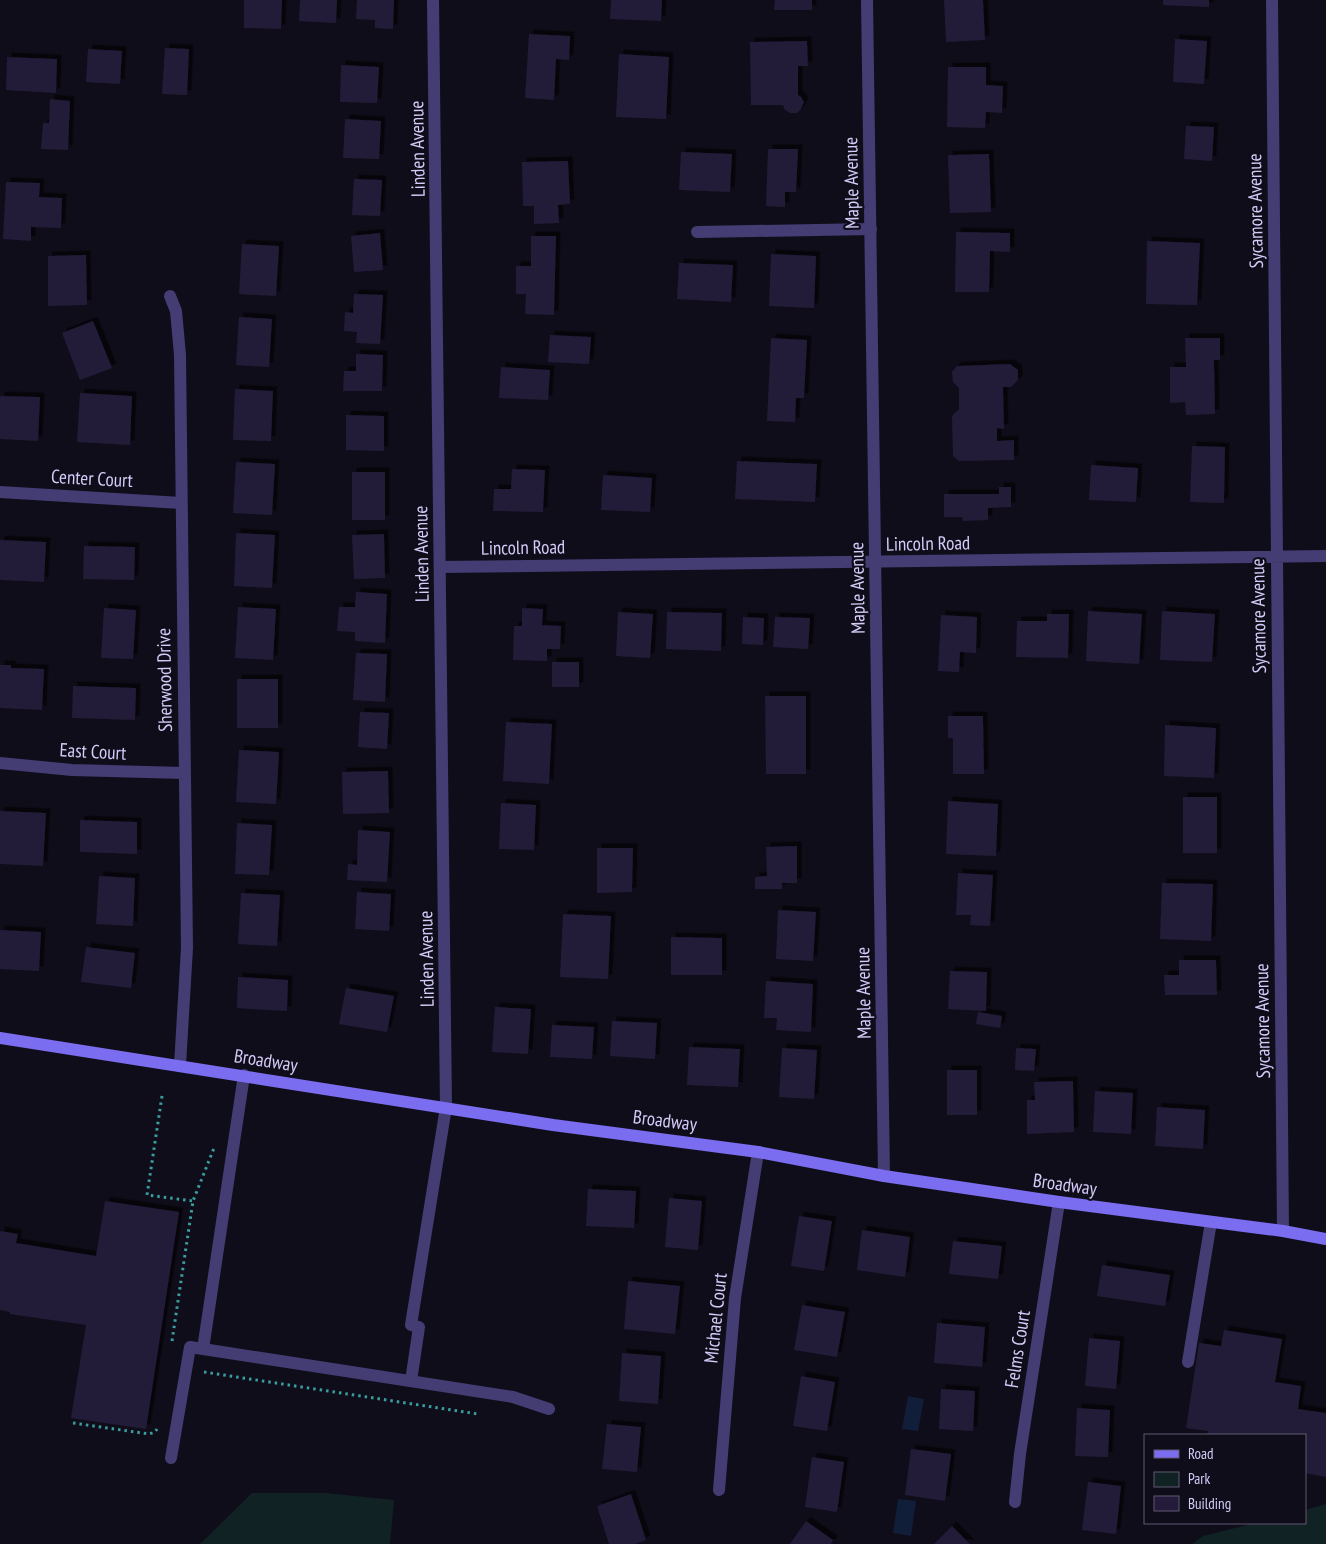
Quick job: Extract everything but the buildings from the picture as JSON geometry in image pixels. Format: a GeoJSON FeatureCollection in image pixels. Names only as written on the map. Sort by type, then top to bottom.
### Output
{"type":"FeatureCollection","features":[{"type":"Feature","properties":{"kind":"main road","name":"Broadway"},"geometry":{"type":"LineString","coordinates":[[0,1038],[553,1124],[758,1152],[884,1176],[1059,1202],[1283,1231],[1326,1239]]}},
{"type":"Feature","properties":{"kind":"street","name":"Linden Avenue"},"geometry":{"type":"LineString","coordinates":[[411,1381],[419,1327],[411,1325],[446,1107],[433,0]]}},
{"type":"Feature","properties":{"kind":"street","name":"Maple Avenue"},"geometry":{"type":"LineString","coordinates":[[867,0],[884,1176]]}},
{"type":"Feature","properties":{"kind":"street","name":"Sycamore Avenue"},"geometry":{"type":"LineString","coordinates":[[1272,0],[1283,1231]]}},
{"type":"Feature","properties":{"kind":"street"},"geometry":{"type":"LineString","coordinates":[[697,232],[871,229]]}},
{"type":"Feature","properties":{"kind":"street","name":"Sherwood Drive"},"geometry":{"type":"LineString","coordinates":[[170,296],[176,311],[180,354],[187,948],[180,1065]]}},
{"type":"Feature","properties":{"kind":"street","name":"Center Court"},"geometry":{"type":"LineString","coordinates":[[0,492],[181,503]]}},
{"type":"Feature","properties":{"kind":"street","name":"Lincoln Road"},"geometry":{"type":"LineString","coordinates":[[440,567],[1326,556]]}},
{"type":"Feature","properties":{"kind":"street","name":"East Court"},"geometry":{"type":"LineString","coordinates":[[0,763],[72,770],[184,773]]}},
{"type":"Feature","properties":{"kind":"street"},"geometry":{"type":"LineString","coordinates":[[203,1349],[244,1075]]}},
{"type":"Feature","properties":{"kind":"street","name":"Michael Court"},"geometry":{"type":"LineString","coordinates":[[719,1490],[735,1298],[758,1152]]}},
{"type":"Feature","properties":{"kind":"street","name":"Felms Court"},"geometry":{"type":"LineString","coordinates":[[1015,1502],[1020,1454],[1059,1202]]}},
{"type":"Feature","properties":{"kind":"street"},"geometry":{"type":"LineString","coordinates":[[1188,1362],[1212,1222]]}},
{"type":"Feature","properties":{"kind":"street"},"geometry":{"type":"LineString","coordinates":[[171,1458],[190,1347],[513,1397],[549,1408]]}},
{"type":"Feature","properties":{"kind":"path"},"geometry":{"type":"LineString","coordinates":[[162,1096],[146,1195],[193,1201]]}},
{"type":"Feature","properties":{"kind":"path"},"geometry":{"type":"LineString","coordinates":[[171,1348],[193,1201],[214,1147]]}},
{"type":"Feature","properties":{"kind":"path"},"geometry":{"type":"LineString","coordinates":[[198,1372],[478,1414]]}},
{"type":"Feature","properties":{"kind":"path"},"geometry":{"type":"LineString","coordinates":[[73,1423],[149,1434],[155,1432],[158,1427]]}},
{"type":"Feature","properties":{"kind":"green space"},"geometry":{"type":"Polygon","coordinates":[[[252,1493],[325,1493],[394,1500],[390,1544],[200,1544],[252,1493]]]}},
{"type":"Feature","properties":{"kind":"green space"},"geometry":{"type":"Polygon","coordinates":[[[1326,1504],[1326,1544],[1192,1544],[1203,1536],[1251,1524],[1306,1524],[1306,1510],[1326,1504]]]}},
{"type":"Feature","properties":{"kind":"water"},"geometry":{"type":"Polygon","coordinates":[[[908,1396],[924,1399],[918,1431],[902,1429],[908,1396]]]}},
{"type":"Feature","properties":{"kind":"water"},"geometry":{"type":"Polygon","coordinates":[[[898,1499],[916,1501],[911,1536],[893,1533],[898,1499]]]}}]}
